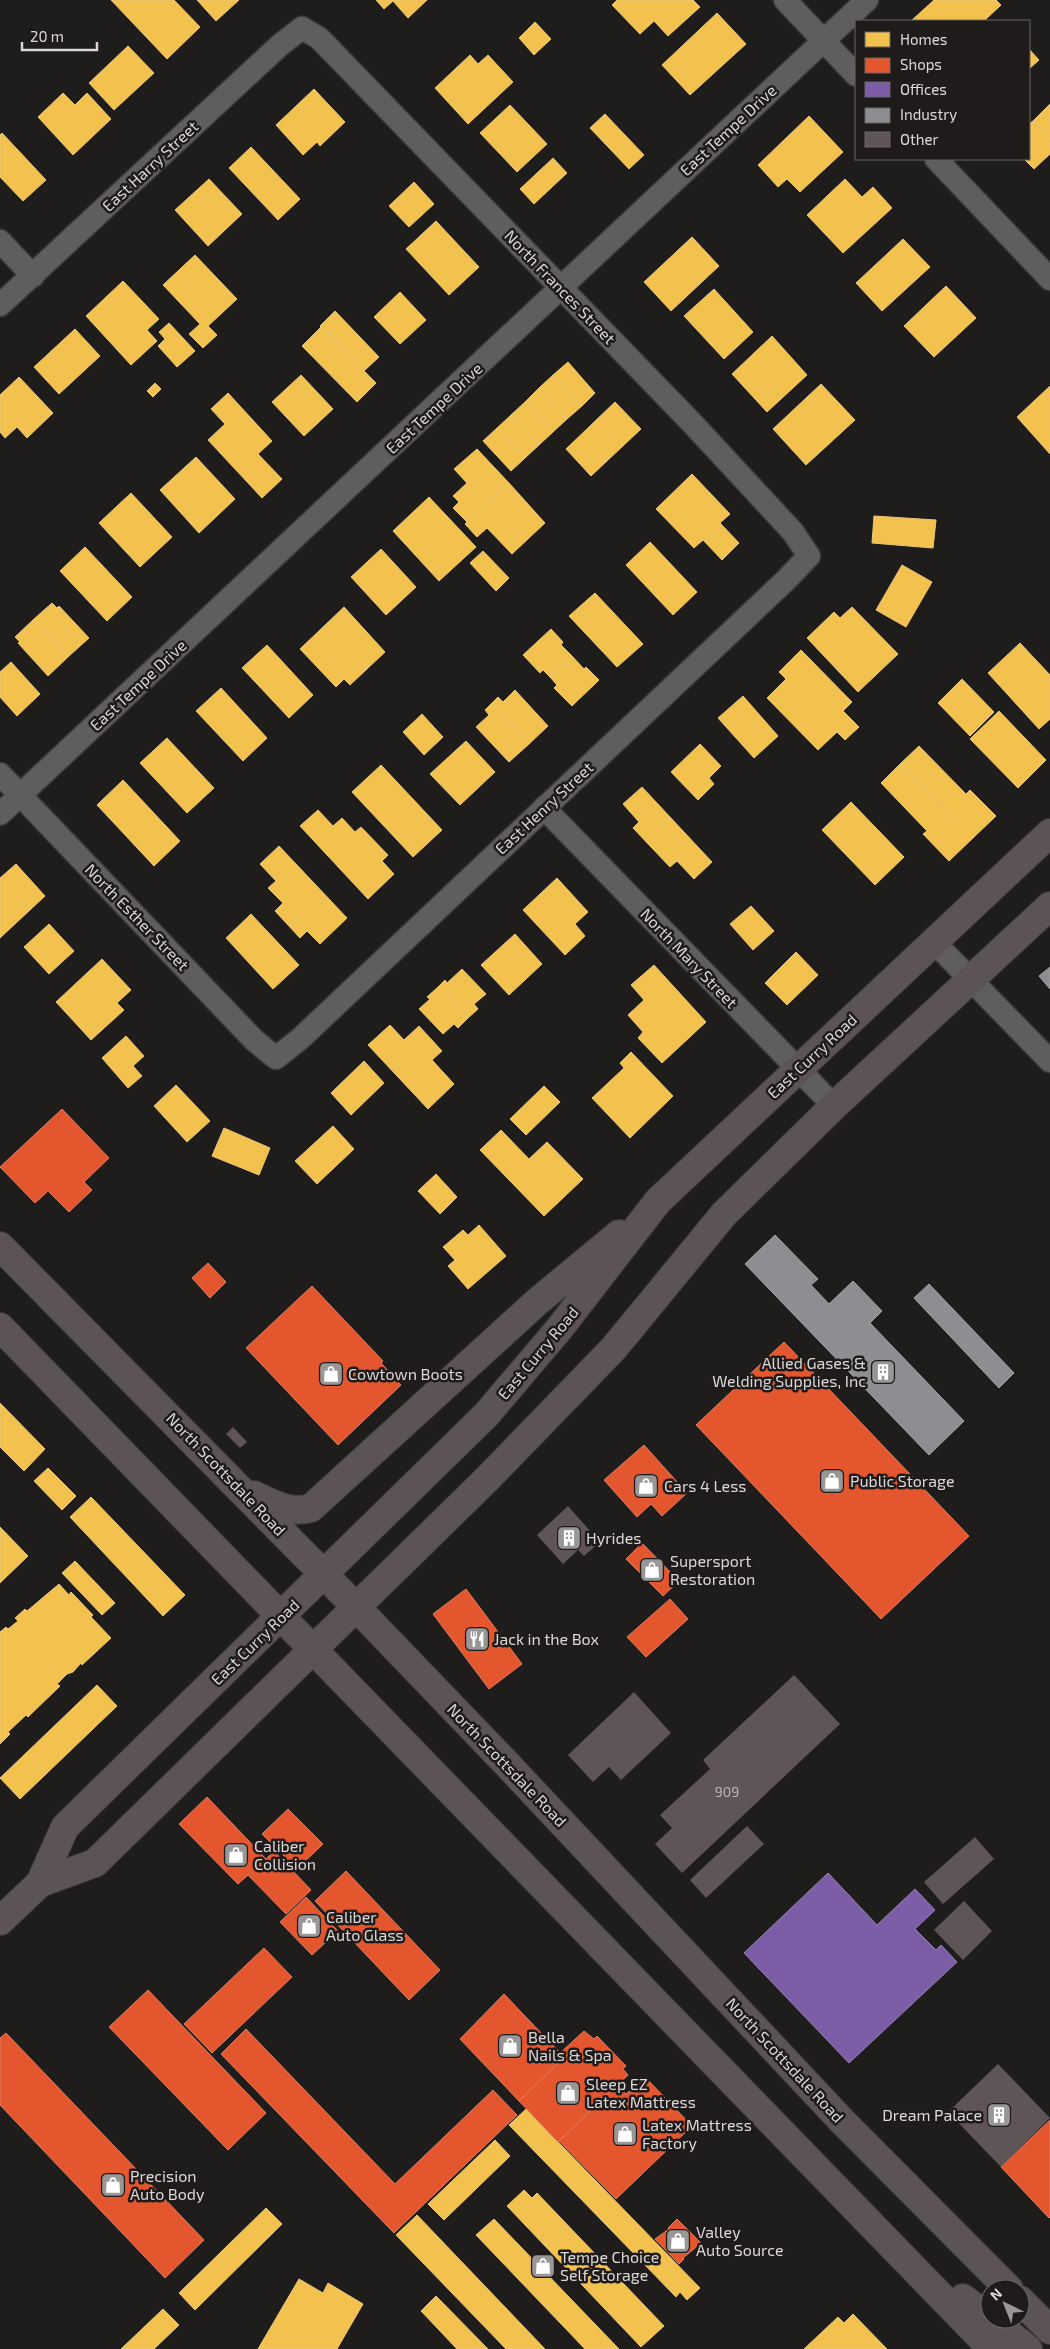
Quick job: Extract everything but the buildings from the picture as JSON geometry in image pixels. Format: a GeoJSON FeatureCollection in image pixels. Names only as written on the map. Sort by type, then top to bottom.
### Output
{"type":"FeatureCollection","features":[{"type":"Feature","properties":{"kind":"main road","name":"East Curry Road"},"geometry":{"type":"LineString","coordinates":[[0,1921],[40,1883],[65,1827],[486,1415],[560,1329],[658,1201],[1050,833]]}},
{"type":"Feature","properties":{"kind":"main road","name":"East Curry Road"},"geometry":{"type":"LineString","coordinates":[[40,1883],[95,1863],[480,1486],[614,1348],[724,1214],[834,1106],[1050,906]]}},
{"type":"Feature","properties":{"kind":"main road"},"geometry":{"type":"LineString","coordinates":[[241,1489],[287,1509],[301,1511],[311,1508],[538,1301],[658,1201]]}},
{"type":"Feature","properties":{"kind":"main road","name":"North Scottsdale Road"},"geometry":{"type":"LineString","coordinates":[[0,1246],[357,1608],[518,1776],[842,2121],[999,2279]]}},
{"type":"Feature","properties":{"kind":"main road"},"geometry":{"type":"LineString","coordinates":[[0,1327],[992,2349]]}},
{"type":"Feature","properties":{"kind":"main road"},"geometry":{"type":"LineString","coordinates":[[914,2270],[963,2298],[1028,2349]]}},
{"type":"Feature","properties":{"kind":"main road"},"geometry":{"type":"LineString","coordinates":[[1030,2310],[1050,2330]]}},
{"type":"Feature","properties":{"kind":"street"},"geometry":{"type":"LineString","coordinates":[[785,0],[855,74]]}},
{"type":"Feature","properties":{"kind":"street","name":"East Tempe Drive"},"geometry":{"type":"LineString","coordinates":[[0,814],[867,0]]}},
{"type":"Feature","properties":{"kind":"street","name":"East Harry Street"},"geometry":{"type":"LineString","coordinates":[[0,305],[280,45],[302,28]]}},
{"type":"Feature","properties":{"kind":"street","name":"North Frances Street"},"geometry":{"type":"LineString","coordinates":[[302,28],[318,38],[562,288],[793,532],[809,556]]}},
{"type":"Feature","properties":{"kind":"street"},"geometry":{"type":"LineString","coordinates":[[937,160],[1050,279]]}},
{"type":"Feature","properties":{"kind":"street"},"geometry":{"type":"LineString","coordinates":[[0,241],[33,276]]}},
{"type":"Feature","properties":{"kind":"street","name":"East Henry Street"},"geometry":{"type":"LineString","coordinates":[[276,1058],[301,1038],[786,580],[809,556]]}},
{"type":"Feature","properties":{"kind":"street","name":"North Esther Street"},"geometry":{"type":"LineString","coordinates":[[0,774],[254,1040],[276,1058]]}},
{"type":"Feature","properties":{"kind":"street","name":"North Mary Street"},"geometry":{"type":"LineString","coordinates":[[544,808],[834,1106]]}},
{"type":"Feature","properties":{"kind":"street"},"geometry":{"type":"LineString","coordinates":[[934,942],[1050,1061]]}},
{"type":"Feature","properties":{"kind":"place","name":"Allied Gases & Welding Supplies, Inc"},"geometry":{"type":"Point","coordinates":[883,1372]}},
{"type":"Feature","properties":{"kind":"place","name":"Cowtown Boots"},"geometry":{"type":"Point","coordinates":[331,1374]}},
{"type":"Feature","properties":{"kind":"place","name":"Public Storage"},"geometry":{"type":"Point","coordinates":[832,1481]}},
{"type":"Feature","properties":{"kind":"place","name":"Cars 4 Less"},"geometry":{"type":"Point","coordinates":[646,1486]}},
{"type":"Feature","properties":{"kind":"place","name":"Hyrides"},"geometry":{"type":"Point","coordinates":[569,1538]}},
{"type":"Feature","properties":{"kind":"place","name":"Supersport Restoration"},"geometry":{"type":"Point","coordinates":[652,1570]}},
{"type":"Feature","properties":{"kind":"place","name":"Jack in the Box"},"geometry":{"type":"Point","coordinates":[477,1639]}},
{"type":"Feature","properties":{"kind":"place","name":"Caliber Collision"},"geometry":{"type":"Point","coordinates":[236,1855]}},
{"type":"Feature","properties":{"kind":"place","name":"Caliber Auto Glass"},"geometry":{"type":"Point","coordinates":[309,1926]}},
{"type":"Feature","properties":{"kind":"place","name":"Bella Nails & Spa"},"geometry":{"type":"Point","coordinates":[510,2046]}},
{"type":"Feature","properties":{"kind":"place","name":"Sleep EZ Latex Mattress"},"geometry":{"type":"Point","coordinates":[568,2093]}},
{"type":"Feature","properties":{"kind":"place","name":"Dream Palace"},"geometry":{"type":"Point","coordinates":[999,2115]}},
{"type":"Feature","properties":{"kind":"place","name":"Latex Mattress Factory"},"geometry":{"type":"Point","coordinates":[625,2134]}},
{"type":"Feature","properties":{"kind":"place","name":"Precision Auto Body"},"geometry":{"type":"Point","coordinates":[113,2185]}},
{"type":"Feature","properties":{"kind":"place","name":"Valley Auto Source"},"geometry":{"type":"Point","coordinates":[678,2241]}},
{"type":"Feature","properties":{"kind":"place","name":"Tempe Choice Self Storage"},"geometry":{"type":"Point","coordinates":[543,2266]}}]}
